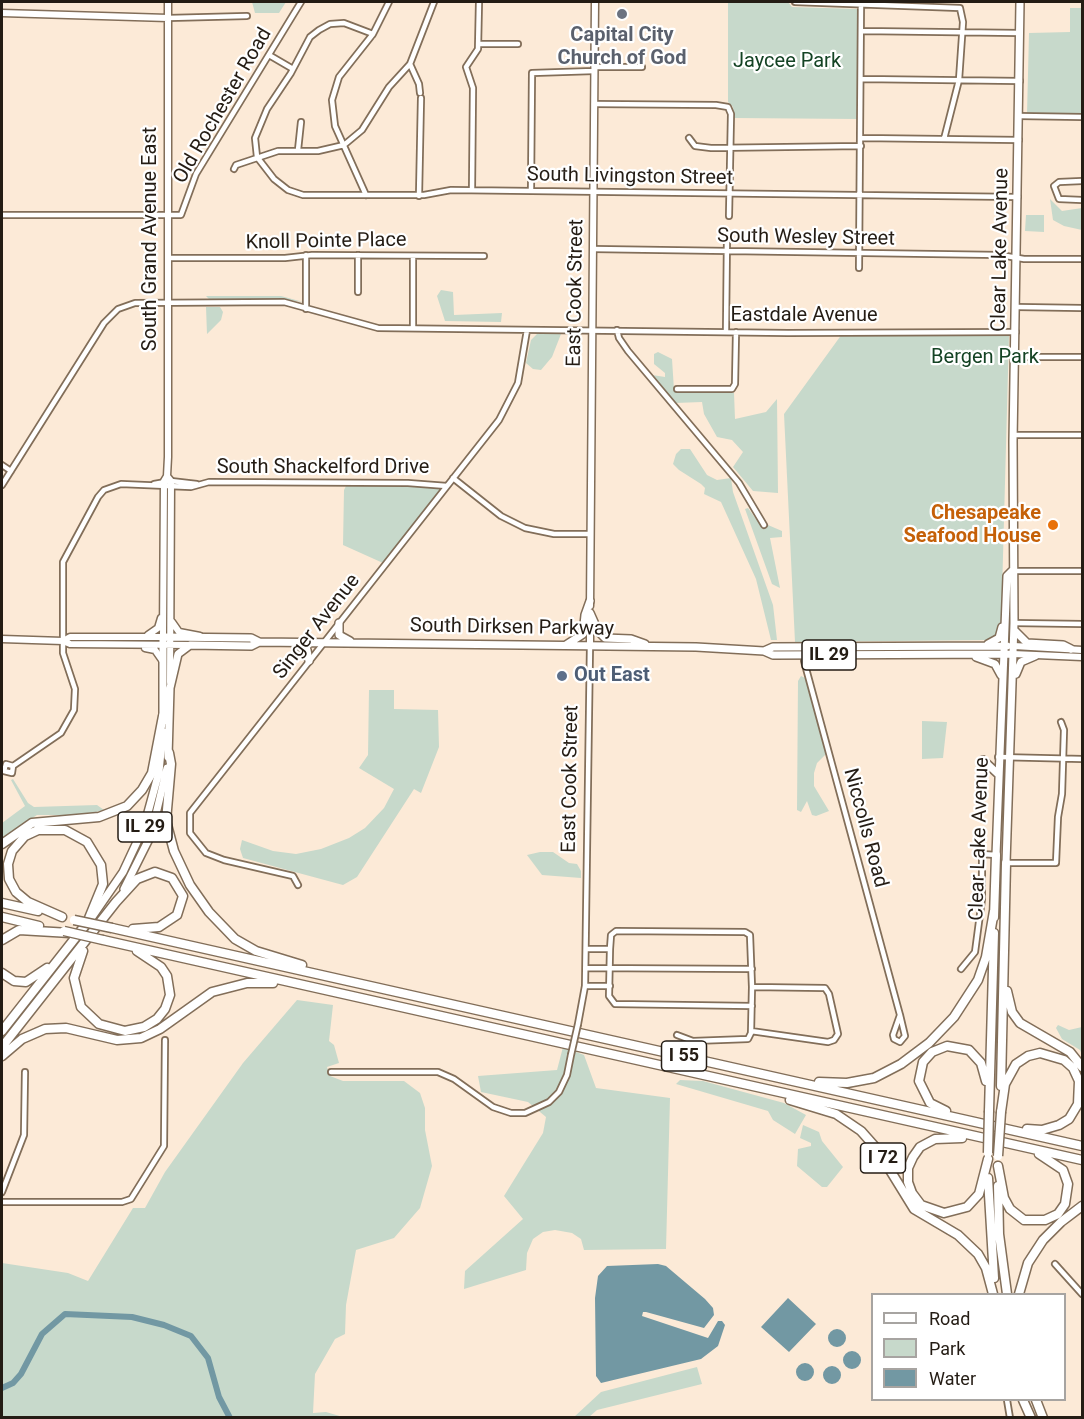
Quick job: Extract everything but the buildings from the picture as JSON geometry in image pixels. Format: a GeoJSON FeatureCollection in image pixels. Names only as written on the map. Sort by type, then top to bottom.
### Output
{"type":"FeatureCollection","features":[{"type":"Feature","properties":{"kind":"highway"},"geometry":{"type":"LineString","coordinates":[[2,844],[32,823],[105,816],[131,802],[142,790],[152,773],[163,716]]}},
{"type":"Feature","properties":{"kind":"highway"},"geometry":{"type":"LineString","coordinates":[[169,753],[171,764],[166,814],[171,843],[190,885],[213,917],[236,939],[256,951],[371,986]]}},
{"type":"Feature","properties":{"kind":"highway"},"geometry":{"type":"LineString","coordinates":[[62,917],[28,902],[16,892],[9,879],[8,864],[12,851],[25,836],[38,830],[58,828],[76,834],[87,842],[98,857],[103,884],[92,926],[75,969],[74,984],[78,1000],[86,1013],[99,1024],[118,1031],[139,1029],[157,1019],[165,1009],[170,995],[167,976],[152,958],[114,943]]}},
{"type":"Feature","properties":{"kind":"highway","name":"Clear Lake Avenue"},"geometry":{"type":"LineString","coordinates":[[989,1110],[996,855]]}},
{"type":"Feature","properties":{"kind":"highway","name":"Clear Lake Avenue"},"geometry":{"type":"LineString","coordinates":[[998,1166],[1006,863]]}},
{"type":"Feature","properties":{"kind":"highway"},"geometry":{"type":"LineString","coordinates":[[114,927],[144,929],[165,925],[180,912],[183,896],[172,878],[155,872],[141,877],[116,902]]}},
{"type":"Feature","properties":{"kind":"highway","name":"IL 29"},"geometry":{"type":"LineString","coordinates":[[2,1031],[63,954],[116,902]]}},
{"type":"Feature","properties":{"kind":"highway","name":"I 55"},"geometry":{"type":"LineString","coordinates":[[2,903],[92,926],[114,927],[1083,1146]]}},
{"type":"Feature","properties":{"kind":"highway"},"geometry":{"type":"LineString","coordinates":[[759,1073],[817,1082],[847,1083],[882,1075],[910,1058],[954,1017],[978,980],[986,957],[994,911]]}},
{"type":"Feature","properties":{"kind":"highway","name":"I 55"},"geometry":{"type":"LineString","coordinates":[[2,917],[1083,1160]]}},
{"type":"Feature","properties":{"kind":"highway","name":"IL 29"},"geometry":{"type":"LineString","coordinates":[[2,1047],[92,926]]}},
{"type":"Feature","properties":{"kind":"highway"},"geometry":{"type":"LineString","coordinates":[[2,940],[19,930],[63,932]]}},
{"type":"Feature","properties":{"kind":"highway"},"geometry":{"type":"LineString","coordinates":[[2,973],[14,981],[31,980],[63,954]]}},
{"type":"Feature","properties":{"kind":"highway"},"geometry":{"type":"LineString","coordinates":[[1004,959],[1007,996],[1016,1018],[1030,1031],[1070,1053],[1083,1068]]}},
{"type":"Feature","properties":{"kind":"highway"},"geometry":{"type":"LineString","coordinates":[[2,1056],[22,1039],[45,1029],[66,1028],[121,1040],[141,1038],[160,1029],[212,992],[239,984],[269,983],[335,992]]}},
{"type":"Feature","properties":{"kind":"highway"},"geometry":{"type":"LineString","coordinates":[[969,1120],[934,1106],[923,1092],[919,1081],[921,1067],[927,1056],[937,1049],[956,1046],[974,1054],[981,1063],[985,1075],[989,1110],[988,1223],[995,1293]]}},
{"type":"Feature","properties":{"kind":"highway"},"geometry":{"type":"LineString","coordinates":[[997,1126],[1042,1130],[1059,1125],[1069,1119],[1078,1104],[1079,1081],[1073,1068],[1064,1060],[1050,1054],[1034,1054],[1016,1064],[1006,1078],[1001,1099]]}},
{"type":"Feature","properties":{"kind":"highway","name":"I 72"},"geometry":{"type":"LineString","coordinates":[[724,1080],[827,1110],[855,1126],[877,1149],[914,1209],[973,1248],[986,1268],[995,1293]]}},
{"type":"Feature","properties":{"kind":"highway"},"geometry":{"type":"LineString","coordinates":[[988,1156],[979,1194],[972,1203],[958,1211],[944,1214],[927,1208],[917,1201],[909,1187],[910,1163],[920,1147],[930,1141],[953,1137],[994,1141]]}},
{"type":"Feature","properties":{"kind":"highway"},"geometry":{"type":"LineString","coordinates":[[998,1166],[1004,1198],[1018,1217],[1034,1222],[1045,1221],[1058,1214],[1068,1195],[1066,1174],[1054,1161],[1020,1146]]}},
{"type":"Feature","properties":{"kind":"highway"},"geometry":{"type":"LineString","coordinates":[[998,1166],[999,1234],[1007,1293]]}},
{"type":"Feature","properties":{"kind":"highway"},"geometry":{"type":"LineString","coordinates":[[1019,1293],[1028,1263],[1043,1240],[1060,1222],[1083,1206]]}},
{"type":"Feature","properties":{"kind":"highway"},"geometry":{"type":"LineString","coordinates":[[1023,1401],[1031,1418]]}},
{"type":"Feature","properties":{"kind":"highway"},"geometry":{"type":"LineString","coordinates":[[1036,1401],[1043,1418]]}},
{"type":"Feature","properties":{"kind":"main road","name":"South Grand Avenue East"},"geometry":{"type":"LineString","coordinates":[[167,641],[164,588],[167,483],[168,2]]}},
{"type":"Feature","properties":{"kind":"main road","name":"East Cook Street"},"geometry":{"type":"LineString","coordinates":[[590,645],[595,2]]}},
{"type":"Feature","properties":{"kind":"main road","name":"Clear Lake Avenue"},"geometry":{"type":"LineString","coordinates":[[1006,863],[1007,831],[1002,795],[1011,727],[1014,626],[1013,435],[1019,197],[1020,2]]}},
{"type":"Feature","properties":{"kind":"main road"},"geometry":{"type":"LineString","coordinates":[[2,13],[168,18]]}},
{"type":"Feature","properties":{"kind":"main road","name":"South Grand Avenue East"},"geometry":{"type":"LineString","coordinates":[[167,483],[170,612],[167,641]]}},
{"type":"Feature","properties":{"kind":"main road","name":"Clear Lake Avenue"},"geometry":{"type":"LineString","coordinates":[[996,855],[998,774],[1007,757],[1001,700],[1006,576],[1012,571]]}},
{"type":"Feature","properties":{"kind":"main road"},"geometry":{"type":"LineString","coordinates":[[145,636],[156,631],[160,624],[161,596],[164,588]]}},
{"type":"Feature","properties":{"kind":"main road"},"geometry":{"type":"LineString","coordinates":[[984,645],[993,643],[1001,634],[1003,596],[1006,593]]}},
{"type":"Feature","properties":{"kind":"main road"},"geometry":{"type":"LineString","coordinates":[[565,645],[583,634],[585,615],[590,601]]}},
{"type":"Feature","properties":{"kind":"main road"},"geometry":{"type":"LineString","coordinates":[[170,612],[172,623],[179,632],[203,637]]}},
{"type":"Feature","properties":{"kind":"main road"},"geometry":{"type":"LineString","coordinates":[[590,613],[598,631],[606,638],[631,639],[650,646]]}},
{"type":"Feature","properties":{"kind":"main road"},"geometry":{"type":"LineString","coordinates":[[339,623],[339,635],[352,643]]}},
{"type":"Feature","properties":{"kind":"main road"},"geometry":{"type":"LineString","coordinates":[[1014,626],[1027,644],[1063,645],[1071,649]]}},
{"type":"Feature","properties":{"kind":"main road","name":"South Dirksen Parkway"},"geometry":{"type":"LineString","coordinates":[[2,639],[63,640],[70,637],[145,636],[190,645],[251,646],[259,642]]}},
{"type":"Feature","properties":{"kind":"main road","name":"South Dirksen Parkway"},"geometry":{"type":"LineString","coordinates":[[63,640],[70,644],[133,645],[203,637],[251,638],[259,642],[650,646],[764,651],[773,655],[984,645],[1003,648]]}},
{"type":"Feature","properties":{"kind":"main road"},"geometry":{"type":"LineString","coordinates":[[167,641],[170,688]]}},
{"type":"Feature","properties":{"kind":"main road","name":"IL 29"},"geometry":{"type":"LineString","coordinates":[[92,926],[123,873],[144,827],[159,772],[163,716],[163,662],[167,641]]}},
{"type":"Feature","properties":{"kind":"main road"},"geometry":{"type":"LineString","coordinates":[[290,642],[308,650],[309,661]]}},
{"type":"Feature","properties":{"kind":"main road"},"geometry":{"type":"LineString","coordinates":[[133,645],[155,650],[163,662]]}},
{"type":"Feature","properties":{"kind":"main road","name":"IL 29"},"geometry":{"type":"LineString","coordinates":[[116,902],[151,835],[162,796],[169,753],[170,688],[178,654],[190,645]]}},
{"type":"Feature","properties":{"kind":"main road","name":"South Dirksen Parkway"},"geometry":{"type":"LineString","coordinates":[[804,652],[965,653],[1003,648]]}},
{"type":"Feature","properties":{"kind":"main road","name":"IL 29"},"geometry":{"type":"LineString","coordinates":[[1003,648],[1035,656],[1083,657]]}},
{"type":"Feature","properties":{"kind":"main road","name":"IL 29"},"geometry":{"type":"LineString","coordinates":[[1013,650],[1083,650]]}},
{"type":"Feature","properties":{"kind":"main road"},"geometry":{"type":"LineString","coordinates":[[965,653],[994,663],[1002,678]]}},
{"type":"Feature","properties":{"kind":"main road"},"geometry":{"type":"LineString","coordinates":[[1011,727],[1015,721],[1016,669],[1023,660],[1035,656]]}},
{"type":"Feature","properties":{"kind":"main road"},"geometry":{"type":"LineString","coordinates":[[983,760],[998,774]]}},
{"type":"Feature","properties":{"kind":"street","name":"Old Rochester Road"},"geometry":{"type":"LineString","coordinates":[[167,216],[180,216],[183,213],[196,174],[301,2]]}},
{"type":"Feature","properties":{"kind":"street"},"geometry":{"type":"LineString","coordinates":[[366,195],[333,119],[333,94],[339,77],[373,34],[389,2]]}},
{"type":"Feature","properties":{"kind":"street"},"geometry":{"type":"LineString","coordinates":[[234,169],[236,165],[278,151],[318,151],[344,145],[362,130],[390,87],[410,64],[434,2]]}},
{"type":"Feature","properties":{"kind":"street"},"geometry":{"type":"LineString","coordinates":[[472,190],[473,88],[466,67],[479,44],[479,2]]}},
{"type":"Feature","properties":{"kind":"street"},"geometry":{"type":"LineString","coordinates":[[795,2],[926,4],[960,8],[963,15],[963,32],[959,80],[944,139]]}},
{"type":"Feature","properties":{"kind":"street"},"geometry":{"type":"LineString","coordinates":[[859,268],[861,4]]}},
{"type":"Feature","properties":{"kind":"street"},"geometry":{"type":"LineString","coordinates":[[168,18],[247,16]]}},
{"type":"Feature","properties":{"kind":"street"},"geometry":{"type":"LineString","coordinates":[[257,157],[255,143],[257,130],[310,37],[322,27],[344,23],[373,34]]}},
{"type":"Feature","properties":{"kind":"street"},"geometry":{"type":"LineString","coordinates":[[861,31],[1020,33]]}},
{"type":"Feature","properties":{"kind":"street"},"geometry":{"type":"LineString","coordinates":[[479,44],[518,44]]}},
{"type":"Feature","properties":{"kind":"street"},"geometry":{"type":"LineString","coordinates":[[269,55],[293,69]]}},
{"type":"Feature","properties":{"kind":"street"},"geometry":{"type":"LineString","coordinates":[[410,64],[419,84],[420,96],[419,196]]}},
{"type":"Feature","properties":{"kind":"street"},"geometry":{"type":"LineString","coordinates":[[531,190],[533,72],[642,67]]}},
{"type":"Feature","properties":{"kind":"street"},"geometry":{"type":"LineString","coordinates":[[862,79],[1020,81]]}},
{"type":"Feature","properties":{"kind":"street"},"geometry":{"type":"LineString","coordinates":[[594,104],[728,107],[731,112],[729,216]]}},
{"type":"Feature","properties":{"kind":"street"},"geometry":{"type":"LineString","coordinates":[[1019,116],[1083,117]]}},
{"type":"Feature","properties":{"kind":"street"},"geometry":{"type":"LineString","coordinates":[[298,150],[301,122]]}},
{"type":"Feature","properties":{"kind":"street"},"geometry":{"type":"LineString","coordinates":[[689,138],[695,146],[861,146]]}},
{"type":"Feature","properties":{"kind":"street"},"geometry":{"type":"LineString","coordinates":[[861,138],[1019,140]]}},
{"type":"Feature","properties":{"kind":"street","name":"South Livingston Street"},"geometry":{"type":"LineString","coordinates":[[257,157],[279,183],[296,193],[419,196],[451,190],[531,190],[1019,197]]}},
{"type":"Feature","properties":{"kind":"street"},"geometry":{"type":"LineString","coordinates":[[1083,181],[1059,182],[1054,186],[1054,194],[1059,199],[1083,200]]}},
{"type":"Feature","properties":{"kind":"street"},"geometry":{"type":"LineString","coordinates":[[2,215],[167,216]]}},
{"type":"Feature","properties":{"kind":"street"},"geometry":{"type":"LineString","coordinates":[[726,332],[728,237]]}},
{"type":"Feature","properties":{"kind":"street","name":"South Wesley Street"},"geometry":{"type":"LineString","coordinates":[[593,249],[1083,259]]}},
{"type":"Feature","properties":{"kind":"street"},"geometry":{"type":"LineString","coordinates":[[306,255],[306,309]]}},
{"type":"Feature","properties":{"kind":"street","name":"Knoll Pointe Place"},"geometry":{"type":"LineString","coordinates":[[168,258],[285,258],[306,255],[484,256]]}},
{"type":"Feature","properties":{"kind":"street"},"geometry":{"type":"LineString","coordinates":[[358,255],[358,292]]}},
{"type":"Feature","properties":{"kind":"street"},"geometry":{"type":"LineString","coordinates":[[413,328],[414,256]]}},
{"type":"Feature","properties":{"kind":"street","name":"Eastdale Avenue"},"geometry":{"type":"LineString","coordinates":[[168,303],[280,302],[366,326],[413,328],[726,332],[1016,332]]}},
{"type":"Feature","properties":{"kind":"street"},"geometry":{"type":"LineString","coordinates":[[2,485],[108,317],[130,304],[168,303]]}},
{"type":"Feature","properties":{"kind":"street"},"geometry":{"type":"LineString","coordinates":[[1017,307],[1083,308]]}},
{"type":"Feature","properties":{"kind":"street","name":"Singer Avenue"},"geometry":{"type":"LineString","coordinates":[[298,885],[293,876],[209,855],[192,839],[189,823],[197,802],[324,643],[509,404],[522,370],[527,330]]}},
{"type":"Feature","properties":{"kind":"street"},"geometry":{"type":"LineString","coordinates":[[617,330],[619,338],[628,351],[739,483],[764,525]]}},
{"type":"Feature","properties":{"kind":"street"},"geometry":{"type":"LineString","coordinates":[[677,390],[732,389],[735,384],[736,332]]}},
{"type":"Feature","properties":{"kind":"street"},"geometry":{"type":"LineString","coordinates":[[1015,357],[1083,357]]}},
{"type":"Feature","properties":{"kind":"street"},"geometry":{"type":"LineString","coordinates":[[1013,435],[1083,435]]}},
{"type":"Feature","properties":{"kind":"street"},"geometry":{"type":"LineString","coordinates":[[2,465],[11,471]]}},
{"type":"Feature","properties":{"kind":"street"},"geometry":{"type":"LineString","coordinates":[[453,478],[501,516],[525,528],[554,534],[590,534]]}},
{"type":"Feature","properties":{"kind":"street","name":"South Shackelford Drive"},"geometry":{"type":"LineString","coordinates":[[13,766],[61,733],[73,715],[75,689],[64,663],[63,562],[98,497],[116,485],[224,482],[420,483],[447,486]]}},
{"type":"Feature","properties":{"kind":"street"},"geometry":{"type":"LineString","coordinates":[[1012,571],[1083,571]]}},
{"type":"Feature","properties":{"kind":"street"},"geometry":{"type":"LineString","coordinates":[[1014,626],[1083,624]]}},
{"type":"Feature","properties":{"kind":"street","name":"East Cook Street"},"geometry":{"type":"LineString","coordinates":[[332,1072],[438,1072],[454,1079],[500,1110],[525,1113],[549,1102],[559,1092],[567,1075],[585,986],[590,645]]}},
{"type":"Feature","properties":{"kind":"street","name":"Niccolls Road"},"geometry":{"type":"LineString","coordinates":[[804,652],[900,1016],[905,1036],[900,1042],[894,1039],[893,1035],[900,1016]]}},
{"type":"Feature","properties":{"kind":"street"},"geometry":{"type":"LineString","coordinates":[[1006,863],[1056,863],[1064,730],[1061,722]]}},
{"type":"Feature","properties":{"kind":"street"},"geometry":{"type":"LineString","coordinates":[[1007,757],[1083,759]]}},
{"type":"Feature","properties":{"kind":"street"},"geometry":{"type":"LineString","coordinates":[[961,969],[975,952],[977,944],[982,854],[996,855]]}},
{"type":"Feature","properties":{"kind":"street"},"geometry":{"type":"LineString","coordinates":[[677,1035],[693,1041],[748,1039],[751,1030],[752,1006],[750,934],[745,932],[614,933],[610,949],[609,996],[615,1004],[752,1006]]}},
{"type":"Feature","properties":{"kind":"street"},"geometry":{"type":"LineString","coordinates":[[586,949],[610,949]]}},
{"type":"Feature","properties":{"kind":"street"},"geometry":{"type":"LineString","coordinates":[[586,968],[752,969]]}},
{"type":"Feature","properties":{"kind":"street"},"geometry":{"type":"LineString","coordinates":[[585,986],[610,986]]}},
{"type":"Feature","properties":{"kind":"street"},"geometry":{"type":"LineString","coordinates":[[751,1030],[828,1042],[834,1040],[838,1034],[829,994],[825,988],[752,987]]}},
{"type":"Feature","properties":{"kind":"street"},"geometry":{"type":"LineString","coordinates":[[2,1202],[122,1202],[135,1194],[164,1146],[165,1040]]}},
{"type":"Feature","properties":{"kind":"street"},"geometry":{"type":"LineString","coordinates":[[2,1192],[24,1135],[25,1072]]}},
{"type":"Feature","properties":{"kind":"street"},"geometry":{"type":"LineString","coordinates":[[1055,1264],[1083,1294]]}},
{"type":"Feature","properties":{"kind":"street"},"geometry":{"type":"LineString","coordinates":[[1007,1401],[1010,1418]]}},
{"type":"Feature","properties":{"kind":"green space"},"geometry":{"type":"Polygon","coordinates":[[[252,2],[286,2],[279,13],[255,13],[252,2]]]}},
{"type":"Feature","properties":{"kind":"green space","name":"Jaycee Park"},"geometry":{"type":"Polygon","coordinates":[[[728,2],[788,2],[792,7],[858,9],[857,119],[734,118],[733,107],[728,102],[728,2]]]}},
{"type":"Feature","properties":{"kind":"green space"},"geometry":{"type":"Polygon","coordinates":[[[1070,8],[1082,8],[1082,114],[1027,114],[1029,33],[1070,32],[1070,8]]]}},
{"type":"Feature","properties":{"kind":"green space"},"geometry":{"type":"Polygon","coordinates":[[[1050,199],[1062,211],[1082,208],[1082,230],[1064,226],[1053,220],[1050,199]]]}},
{"type":"Feature","properties":{"kind":"green space"},"geometry":{"type":"Polygon","coordinates":[[[1026,215],[1044,215],[1044,232],[1025,231],[1026,215]]]}},
{"type":"Feature","properties":{"kind":"green space"},"geometry":{"type":"Polygon","coordinates":[[[441,290],[453,292],[454,315],[502,313],[501,322],[445,321],[437,296],[441,290]]]}},
{"type":"Feature","properties":{"kind":"green space"},"geometry":{"type":"Polygon","coordinates":[[[206,296],[281,296],[303,302],[279,299],[209,299],[206,296]]]}},
{"type":"Feature","properties":{"kind":"green space"},"geometry":{"type":"Polygon","coordinates":[[[206,307],[220,307],[223,312],[221,320],[207,334],[206,307]]]}},
{"type":"Feature","properties":{"kind":"green space"},"geometry":{"type":"Polygon","coordinates":[[[537,334],[561,334],[552,357],[541,370],[533,369],[526,363],[531,340],[537,334]]]}},
{"type":"Feature","properties":{"kind":"green space","name":"Bergen Park"},"geometry":{"type":"Polygon","coordinates":[[[842,334],[1009,335],[1001,630],[991,640],[795,642],[784,414],[842,334]]]}},
{"type":"Feature","properties":{"kind":"green space"},"geometry":{"type":"Polygon","coordinates":[[[658,352],[672,359],[674,390],[734,393],[735,419],[766,412],[777,399],[778,493],[753,491],[733,467],[743,452],[732,440],[717,437],[704,414],[702,402],[675,403],[652,375],[665,377],[665,373],[654,364],[654,354],[658,352]]]}},
{"type":"Feature","properties":{"kind":"green space"},"geometry":{"type":"Polygon","coordinates":[[[681,449],[690,449],[707,475],[717,480],[731,478],[733,492],[773,605],[777,640],[771,640],[756,579],[721,502],[704,494],[705,488],[701,484],[673,464],[676,454],[681,449]]]}},
{"type":"Feature","properties":{"kind":"green space"},"geometry":{"type":"Polygon","coordinates":[[[346,486],[439,486],[442,489],[383,563],[343,545],[346,486]]]}},
{"type":"Feature","properties":{"kind":"green space"},"geometry":{"type":"Polygon","coordinates":[[[748,508],[761,526],[768,525],[782,531],[782,537],[770,538],[780,588],[772,584],[745,509],[748,508]]]}},
{"type":"Feature","properties":{"kind":"green space"},"geometry":{"type":"Polygon","coordinates":[[[801,676],[805,678],[827,753],[817,763],[814,786],[829,811],[816,816],[812,815],[807,801],[801,812],[797,810],[798,681],[801,676]]]}},
{"type":"Feature","properties":{"kind":"green space"},"geometry":{"type":"Polygon","coordinates":[[[369,690],[394,690],[394,709],[438,710],[439,747],[421,793],[414,789],[357,877],[343,885],[243,858],[240,849],[242,840],[273,851],[296,854],[321,849],[349,838],[365,828],[384,808],[394,789],[359,768],[368,755],[369,690]]]}},
{"type":"Feature","properties":{"kind":"green space"},"geometry":{"type":"Polygon","coordinates":[[[922,721],[947,722],[943,758],[922,759],[922,721]]]}},
{"type":"Feature","properties":{"kind":"green space"},"geometry":{"type":"Polygon","coordinates":[[[13,779],[28,803],[34,807],[97,805],[104,810],[84,815],[37,815],[2,838],[2,823],[25,806],[11,780],[13,779]]]}},
{"type":"Feature","properties":{"kind":"green space"},"geometry":{"type":"Polygon","coordinates":[[[553,852],[569,863],[577,864],[581,871],[581,878],[542,875],[527,855],[553,852]]]}},
{"type":"Feature","properties":{"kind":"green space"},"geometry":{"type":"Polygon","coordinates":[[[297,1000],[333,1005],[329,1041],[334,1045],[339,1063],[327,1067],[330,1076],[343,1081],[404,1081],[420,1093],[425,1108],[425,1130],[432,1166],[420,1208],[394,1238],[356,1250],[346,1305],[345,1334],[335,1339],[315,1374],[313,1413],[326,1412],[343,1417],[2,1417],[2,1263],[68,1273],[88,1281],[133,1208],[145,1208],[165,1172],[243,1063],[297,1000]]]}},
{"type":"Feature","properties":{"kind":"green space"},"geometry":{"type":"Polygon","coordinates":[[[1058,1025],[1069,1030],[1082,1027],[1082,1055],[1080,1050],[1062,1039],[1056,1028],[1058,1025]]]}},
{"type":"Feature","properties":{"kind":"green space"},"geometry":{"type":"Polygon","coordinates":[[[563,1047],[584,1055],[596,1088],[670,1098],[666,1249],[584,1250],[581,1239],[572,1233],[555,1230],[543,1232],[533,1239],[527,1253],[526,1270],[464,1289],[465,1271],[523,1219],[504,1196],[543,1133],[546,1117],[528,1102],[481,1092],[478,1076],[557,1070],[563,1047]]]}},
{"type":"Feature","properties":{"kind":"green space"},"geometry":{"type":"Polygon","coordinates":[[[680,1080],[703,1081],[784,1103],[806,1115],[795,1134],[773,1120],[768,1111],[676,1084],[680,1080]]]}},
{"type":"Feature","properties":{"kind":"green space"},"geometry":{"type":"Polygon","coordinates":[[[803,1125],[819,1132],[822,1141],[843,1167],[827,1187],[822,1187],[797,1166],[798,1149],[811,1146],[811,1143],[800,1138],[803,1125]]]}},
{"type":"Feature","properties":{"kind":"green space"},"geometry":{"type":"Polygon","coordinates":[[[697,1367],[702,1384],[597,1410],[589,1417],[574,1417],[601,1392],[697,1367]]]}},
{"type":"Feature","properties":{"kind":"water"},"geometry":{"type":"Polygon","coordinates":[[[658,1264],[666,1266],[705,1299],[713,1308],[714,1315],[704,1328],[646,1312],[643,1312],[642,1316],[708,1338],[718,1321],[722,1321],[725,1325],[718,1346],[701,1359],[601,1383],[596,1376],[595,1298],[598,1276],[607,1266],[658,1264]]]}},
{"type":"Feature","properties":{"kind":"water"},"geometry":{"type":"Polygon","coordinates":[[[788,1298],[816,1324],[789,1352],[761,1327],[788,1298]]]}},
{"type":"Feature","properties":{"kind":"water"},"geometry":{"type":"Polygon","coordinates":[[[837,1329],[843,1332],[846,1338],[843,1344],[837,1347],[831,1344],[828,1338],[831,1332],[837,1329]]]}},
{"type":"Feature","properties":{"kind":"water"},"geometry":{"type":"Polygon","coordinates":[[[852,1351],[858,1354],[861,1360],[858,1366],[852,1369],[846,1366],[843,1360],[846,1354],[852,1351]]]}},
{"type":"Feature","properties":{"kind":"water"},"geometry":{"type":"Polygon","coordinates":[[[805,1363],[811,1366],[814,1372],[811,1378],[805,1381],[799,1378],[796,1372],[799,1366],[805,1363]]]}},
{"type":"Feature","properties":{"kind":"water"},"geometry":{"type":"Polygon","coordinates":[[[832,1366],[838,1369],[841,1375],[838,1381],[832,1384],[826,1381],[823,1375],[826,1369],[832,1366]]]}},
{"type":"Feature","properties":{"kind":"waterway"},"geometry":{"type":"LineString","coordinates":[[2,1388],[13,1383],[21,1374],[42,1334],[65,1314],[132,1317],[164,1325],[191,1336],[208,1358],[219,1397],[230,1418]]}},
{"type":"Feature","properties":{"kind":"place","name":"Capital City Church of God"},"geometry":{"type":"Point","coordinates":[622,14]}},
{"type":"Feature","properties":{"kind":"place","name":"Chesapeake Seafood House"},"geometry":{"type":"Point","coordinates":[1053,525]}},
{"type":"Feature","properties":{"kind":"place","name":"Out East"},"geometry":{"type":"Point","coordinates":[562,676]}}]}
